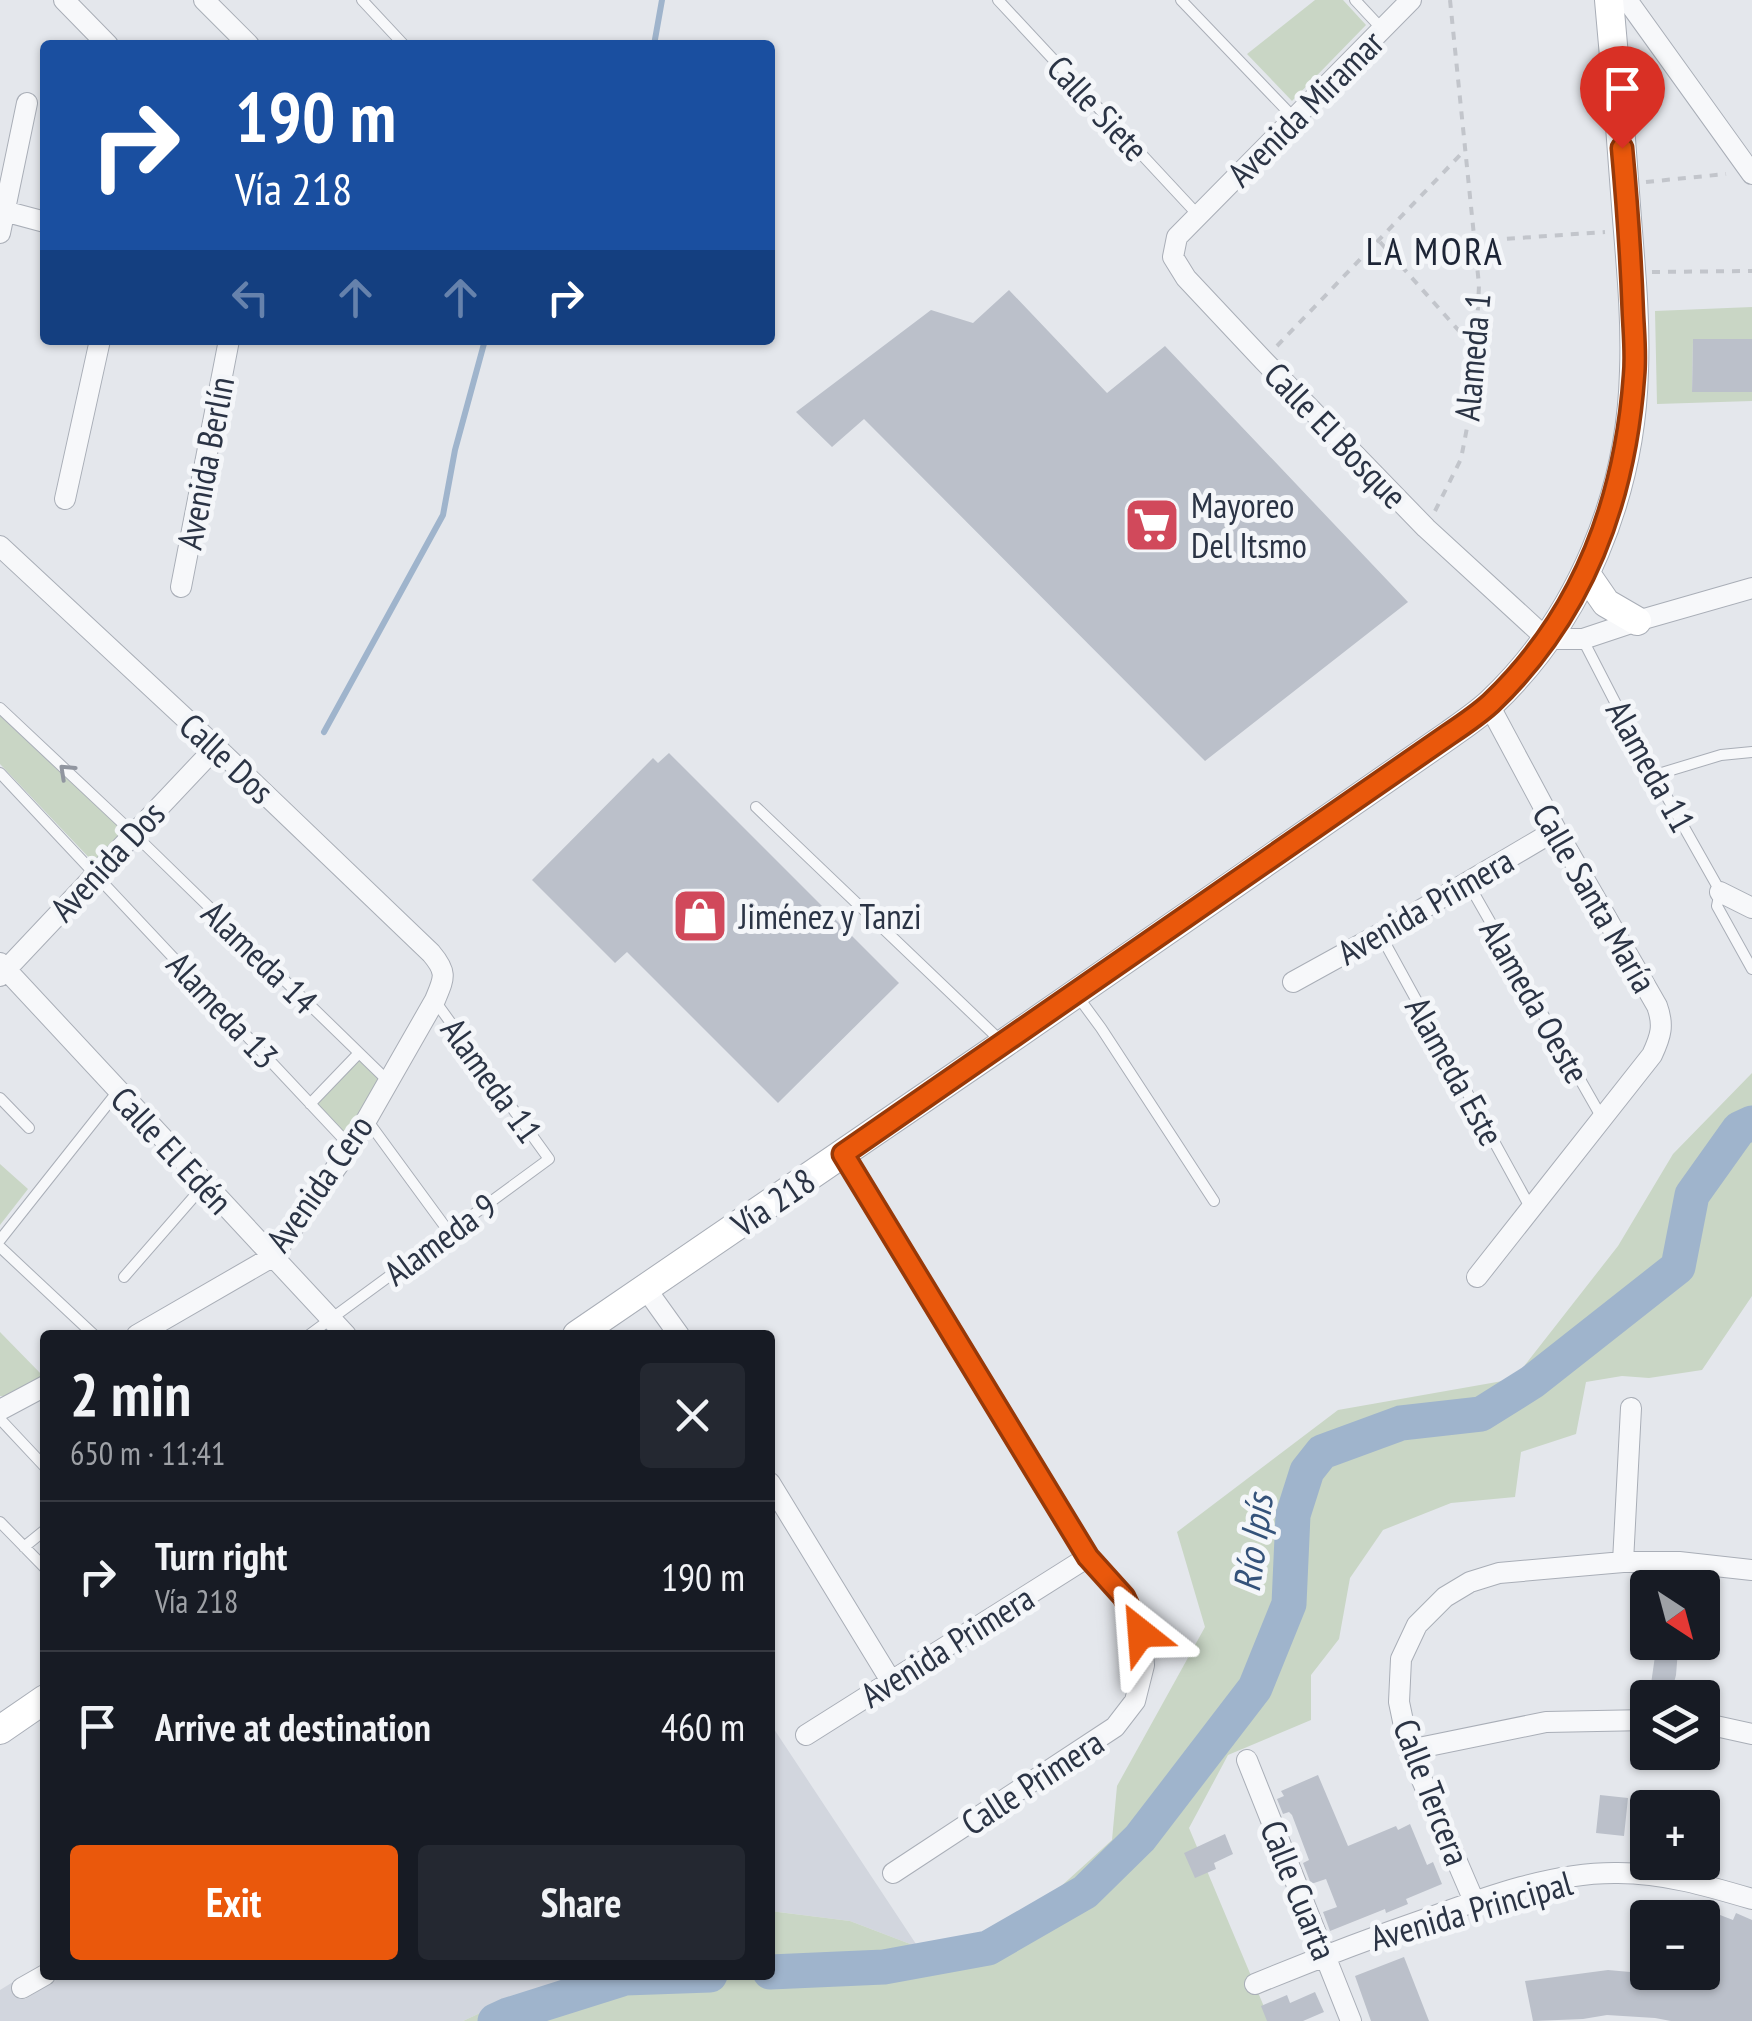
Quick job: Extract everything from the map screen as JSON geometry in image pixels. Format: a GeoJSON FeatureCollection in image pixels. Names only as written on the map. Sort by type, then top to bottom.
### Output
{"type":"FeatureCollection","features":[{"type":"Feature","properties":{"kind":"main road","name":"Vía 218"},"geometry":{"type":"LineString","coordinates":[[585,1330],[1489,705],[1547,639],[1586,574],[1614,502],[1627,446],[1634,372],[1632,273],[1610,0]]}},
{"type":"Feature","properties":{"kind":"main road"},"geometry":{"type":"LineString","coordinates":[[1586,574],[1606,603],[1637,621]]}},
{"type":"Feature","properties":{"kind":"main road"},"geometry":{"type":"LineString","coordinates":[[0,1730],[40,1702]]}},
{"type":"Feature","properties":{"kind":"street"},"geometry":{"type":"LineString","coordinates":[[64,0],[103,40]]}},
{"type":"Feature","properties":{"kind":"street"},"geometry":{"type":"LineString","coordinates":[[204,0],[244,40]]}},
{"type":"Feature","properties":{"kind":"street","name":"Avenida Miramar"},"geometry":{"type":"LineString","coordinates":[[1198,215],[1412,0]]}},
{"type":"Feature","properties":{"kind":"street"},"geometry":{"type":"LineString","coordinates":[[1627,0],[1751,173]]}},
{"type":"Feature","properties":{"kind":"street"},"geometry":{"type":"LineString","coordinates":[[0,232],[27,103]]}},
{"type":"Feature","properties":{"kind":"street"},"geometry":{"type":"LineString","coordinates":[[2,210],[40,221]]}},
{"type":"Feature","properties":{"kind":"street","name":"Calle El Bosque"},"geometry":{"type":"LineString","coordinates":[[1198,215],[1177,237],[1172,258],[1186,278],[1426,528],[1547,639]]}},
{"type":"Feature","properties":{"kind":"street"},"geometry":{"type":"LineString","coordinates":[[65,498],[99,345]]}},
{"type":"Feature","properties":{"kind":"street","name":"Avenida Berlín"},"geometry":{"type":"LineString","coordinates":[[182,587],[228,345]]}},
{"type":"Feature","properties":{"kind":"street","name":"Calle Dos"},"geometry":{"type":"LineString","coordinates":[[0,546],[432,953],[442,965],[444,976]]}},
{"type":"Feature","properties":{"kind":"street"},"geometry":{"type":"LineString","coordinates":[[1547,639],[1582,639],[1752,588]]}},
{"type":"Feature","properties":{"kind":"street","name":"Calle Santa María"},"geometry":{"type":"LineString","coordinates":[[1477,1278],[1652,1055],[1663,1023],[1489,705]]}},
{"type":"Feature","properties":{"kind":"street","name":"Avenida Dos"},"geometry":{"type":"LineString","coordinates":[[2,970],[216,747]]}},
{"type":"Feature","properties":{"kind":"street","name":"Avenida Primera"},"geometry":{"type":"LineString","coordinates":[[1293,982],[1556,830]]}},
{"type":"Feature","properties":{"kind":"street"},"geometry":{"type":"LineString","coordinates":[[1720,892],[1752,908]]}},
{"type":"Feature","properties":{"kind":"street","name":"Calle El Edén"},"geometry":{"type":"LineString","coordinates":[[2,970],[341,1330]]}},
{"type":"Feature","properties":{"kind":"street","name":"Avenida Cero"},"geometry":{"type":"LineString","coordinates":[[146,1330],[272,1257],[351,1147],[435,1000],[444,976]]}},
{"type":"Feature","properties":{"kind":"street","name":"Calle Primera"},"geometry":{"type":"LineString","coordinates":[[843,1154],[1088,1557],[1124,1597],[1141,1633],[1144,1666],[1135,1701],[1115,1727],[893,1874]]}},
{"type":"Feature","properties":{"kind":"street"},"geometry":{"type":"LineString","coordinates":[[646,1289],[675,1330]]}},
{"type":"Feature","properties":{"kind":"street"},"geometry":{"type":"LineString","coordinates":[[0,1410],[40,1389]]}},
{"type":"Feature","properties":{"kind":"street"},"geometry":{"type":"LineString","coordinates":[[1632,1408],[1623,1562],[1679,1562],[1752,1570]]}},
{"type":"Feature","properties":{"kind":"street"},"geometry":{"type":"LineString","coordinates":[[775,1491],[891,1681]]}},
{"type":"Feature","properties":{"kind":"street","name":"Avenida Primera"},"geometry":{"type":"LineString","coordinates":[[806,1735],[1088,1557]]}},
{"type":"Feature","properties":{"kind":"street","name":"Calle Tercera"},"geometry":{"type":"LineString","coordinates":[[1474,1901],[1410,1750],[1399,1702],[1401,1659],[1418,1624],[1446,1597],[1470,1582],[1499,1574],[1623,1562]]}},
{"type":"Feature","properties":{"kind":"street"},"geometry":{"type":"LineString","coordinates":[[1410,1750],[1546,1722],[1630,1720]]}},
{"type":"Feature","properties":{"kind":"street"},"geometry":{"type":"LineString","coordinates":[[1720,1727],[1752,1734]]}},
{"type":"Feature","properties":{"kind":"street","name":"Calle Cuarta"},"geometry":{"type":"LineString","coordinates":[[1247,1760],[1351,2021]]}},
{"type":"Feature","properties":{"kind":"street","name":"Avenida Principal"},"geometry":{"type":"LineString","coordinates":[[1255,1984],[1474,1901],[1546,1881],[1616,1873],[1673,1878],[1752,1898]]}},
{"type":"Feature","properties":{"kind":"street"},"geometry":{"type":"LineString","coordinates":[[22,1988],[40,1977]]}},
{"type":"Feature","properties":{"kind":"lane"},"geometry":{"type":"LineString","coordinates":[[362,0],[399,40]]}},
{"type":"Feature","properties":{"kind":"lane","name":"Calle Siete"},"geometry":{"type":"LineString","coordinates":[[998,0],[1198,215]]}},
{"type":"Feature","properties":{"kind":"lane"},"geometry":{"type":"LineString","coordinates":[[1181,0],[1296,119]]}},
{"type":"Feature","properties":{"kind":"lane"},"geometry":{"type":"LineString","coordinates":[[1355,0],[1383,30]]}},
{"type":"Feature","properties":{"kind":"lane","name":"Alameda 11"},"geometry":{"type":"LineString","coordinates":[[1582,639],[1720,892],[1717,906],[1752,969]]}},
{"type":"Feature","properties":{"kind":"lane","name":"Alameda 14"},"geometry":{"type":"LineString","coordinates":[[0,708],[388,1082]]}},
{"type":"Feature","properties":{"kind":"lane"},"geometry":{"type":"LineString","coordinates":[[1654,775],[1722,755],[1752,752]]}},
{"type":"Feature","properties":{"kind":"lane","name":"Alameda 13"},"geometry":{"type":"LineString","coordinates":[[0,774],[351,1147]]}},
{"type":"Feature","properties":{"kind":"lane"},"geometry":{"type":"LineString","coordinates":[[756,808],[1003,1044]]}},
{"type":"Feature","properties":{"kind":"lane","name":"Alameda Oeste"},"geometry":{"type":"LineString","coordinates":[[1468,883],[1602,1118]]}},
{"type":"Feature","properties":{"kind":"lane","name":"Alameda Este"},"geometry":{"type":"LineString","coordinates":[[1380,934],[1531,1208]]}},
{"type":"Feature","properties":{"kind":"lane"},"geometry":{"type":"LineString","coordinates":[[1076,994],[1214,1202]]}},
{"type":"Feature","properties":{"kind":"lane","name":"Alameda 11"},"geometry":{"type":"LineString","coordinates":[[435,1000],[549,1159]]}},
{"type":"Feature","properties":{"kind":"lane"},"geometry":{"type":"LineString","coordinates":[[310,1104],[359,1054]]}},
{"type":"Feature","properties":{"kind":"lane"},"geometry":{"type":"LineString","coordinates":[[89,1330],[0,1244],[118,1091]]}},
{"type":"Feature","properties":{"kind":"lane"},"geometry":{"type":"LineString","coordinates":[[0,1098],[29,1128]]}},
{"type":"Feature","properties":{"kind":"lane"},"geometry":{"type":"LineString","coordinates":[[366,1120],[449,1232]]}},
{"type":"Feature","properties":{"kind":"lane","name":"Alameda 9"},"geometry":{"type":"LineString","coordinates":[[316,1330],[549,1159]]}},
{"type":"Feature","properties":{"kind":"lane"},"geometry":{"type":"LineString","coordinates":[[124,1277],[205,1184]]}},
{"type":"Feature","properties":{"kind":"lane"},"geometry":{"type":"LineString","coordinates":[[0,1419],[40,1462]]}},
{"type":"Feature","properties":{"kind":"lane"},"geometry":{"type":"LineString","coordinates":[[0,1522],[40,1563]]}},
{"type":"Feature","properties":{"kind":"lane"},"geometry":{"type":"LineString","coordinates":[[24,1547],[40,1534]]}},
{"type":"Feature","properties":{"kind":"path","name":"Alameda 1"},"geometry":{"type":"LineString","coordinates":[[1426,528],[1461,459],[1474,390],[1479,286],[1450,0]]}},
{"type":"Feature","properties":{"kind":"path"},"geometry":{"type":"LineString","coordinates":[[1263,360],[1466,149]]}},
{"type":"Feature","properties":{"kind":"path"},"geometry":{"type":"LineString","coordinates":[[1625,184],[1751,173]]}},
{"type":"Feature","properties":{"kind":"path"},"geometry":{"type":"LineString","coordinates":[[1475,241],[1628,230]]}},
{"type":"Feature","properties":{"kind":"path"},"geometry":{"type":"LineString","coordinates":[[1379,240],[1476,350]]}},
{"type":"Feature","properties":{"kind":"path"},"geometry":{"type":"LineString","coordinates":[[1632,273],[1752,270]]}},
{"type":"Feature","properties":{"kind":"shaded area"},"geometry":{"type":"Polygon","coordinates":[[[775,1731],[918,1947],[850,1921],[775,1912],[775,1731]]]}},
{"type":"Feature","properties":{"kind":"shaded area"},"geometry":{"type":"Polygon","coordinates":[[[56,1980],[571,1980],[510,1999],[463,2021],[0,2021],[0,1990],[13,1982],[25,1999],[56,1980]]]}},
{"type":"Feature","properties":{"kind":"green space"},"geometry":{"type":"Polygon","coordinates":[[[1315,0],[1343,0],[1366,25],[1292,101],[1247,54],[1315,0]]]}},
{"type":"Feature","properties":{"kind":"green space"},"geometry":{"type":"Polygon","coordinates":[[[1752,307],[1752,339],[1693,340],[1692,391],[1752,392],[1752,401],[1657,404],[1655,311],[1752,307]]]}},
{"type":"Feature","properties":{"kind":"green space"},"geometry":{"type":"Polygon","coordinates":[[[0,716],[124,832],[95,864],[0,764],[0,716]]]}},
{"type":"Feature","properties":{"kind":"green space"},"geometry":{"type":"Polygon","coordinates":[[[358,1059],[381,1082],[348,1138],[316,1104],[358,1059]]]}},
{"type":"Feature","properties":{"kind":"green space"},"geometry":{"type":"Polygon","coordinates":[[[1752,1073],[1752,1296],[1702,1370],[1586,1382],[1576,1434],[1521,1452],[1515,1497],[1451,1503],[1383,1530],[1350,1578],[1339,1639],[1311,1675],[1311,1720],[1228,1755],[1189,1828],[1270,2021],[463,2021],[510,1999],[571,1980],[775,1980],[775,1912],[850,1921],[918,1947],[971,1942],[1047,1899],[1112,1840],[1117,1786],[1205,1627],[1177,1532],[1338,1410],[1514,1379],[1618,1246],[1673,1154],[1752,1073]]]}},
{"type":"Feature","properties":{"kind":"green space"},"geometry":{"type":"Polygon","coordinates":[[[0,1164],[28,1189],[0,1225],[0,1164]]]}},
{"type":"Feature","properties":{"kind":"green space"},"geometry":{"type":"Polygon","coordinates":[[[0,1332],[40,1373],[40,1378],[0,1396],[0,1332]]]}},
{"type":"Feature","properties":{"kind":"building","name":"Mayoreo Del Itsmo"},"geometry":{"type":"Polygon","coordinates":[[[1009,290],[1107,393],[1165,346],[1408,602],[1205,761],[864,419],[832,447],[796,412],[931,310],[973,323],[1009,290]]]}},
{"type":"Feature","properties":{"kind":"building"},"geometry":{"type":"Polygon","coordinates":[[[1693,339],[1752,339],[1752,392],[1692,392],[1693,339]]]}},
{"type":"Feature","properties":{"kind":"building","name":"Jiménez y Tanzi"},"geometry":{"type":"Polygon","coordinates":[[[669,753],[899,983],[778,1103],[627,952],[615,963],[532,880],[653,758],[658,763],[669,753]]]}},
{"type":"Feature","properties":{"kind":"building"},"geometry":{"type":"Polygon","coordinates":[[[1654,1660],[1677,1660],[1675,1680],[1652,1680],[1654,1660]]]}},
{"type":"Feature","properties":{"kind":"building"},"geometry":{"type":"Polygon","coordinates":[[[1318,1775],[1348,1846],[1410,1824],[1427,1865],[1433,1862],[1442,1884],[1406,1899],[1408,1904],[1330,1931],[1323,1912],[1337,1907],[1326,1879],[1311,1884],[1303,1863],[1309,1860],[1292,1815],[1283,1814],[1277,1799],[1284,1796],[1281,1791],[1318,1775]]]}},
{"type":"Feature","properties":{"kind":"building"},"geometry":{"type":"Polygon","coordinates":[[[1600,1795],[1628,1798],[1624,1836],[1596,1833],[1600,1795]]]}},
{"type":"Feature","properties":{"kind":"building"},"geometry":{"type":"Polygon","coordinates":[[[1225,1834],[1233,1854],[1214,1863],[1216,1869],[1195,1878],[1184,1853],[1225,1834]]]}},
{"type":"Feature","properties":{"kind":"building"},"geometry":{"type":"Polygon","coordinates":[[[1736,1913],[1752,1920],[1752,2021],[1671,2021],[1607,2015],[1533,2021],[1525,1981],[1608,1970],[1630,1972],[1630,1990],[1720,1990],[1720,1915],[1733,1920],[1736,1913]]]}},
{"type":"Feature","properties":{"kind":"building"},"geometry":{"type":"Polygon","coordinates":[[[1404,1957],[1429,2021],[1371,2021],[1355,1976],[1404,1957]]]}},
{"type":"Feature","properties":{"kind":"building"},"geometry":{"type":"Polygon","coordinates":[[[1315,1992],[1324,2012],[1303,2021],[1267,2021],[1261,2006],[1287,1995],[1290,2003],[1315,1992]]]}},
{"type":"Feature","properties":{"kind":"waterway"},"geometry":{"type":"LineString","coordinates":[[655,40],[662,0]]}},
{"type":"Feature","properties":{"kind":"waterway"},"geometry":{"type":"LineString","coordinates":[[324,732],[443,515],[455,450],[484,345]]}},
{"type":"Feature","properties":{"kind":"waterway","name":"Río Ipís"},"geometry":{"type":"LineString","coordinates":[[775,1972],[884,1967],[988,1948],[1085,1892],[1140,1838],[1255,1688],[1289,1604],[1293,1515],[1307,1471],[1322,1452],[1401,1423],[1481,1414],[1532,1382],[1678,1267],[1692,1195],[1739,1129],[1752,1123]]}},
{"type":"Feature","properties":{"kind":"waterway","name":"Río Ipís"},"geometry":{"type":"LineString","coordinates":[[495,2021],[619,1980]]}},
{"type":"Feature","properties":{"kind":"place","name":"Mayoreo Del Itsmo"},"geometry":{"type":"Point","coordinates":[1152,525]}},
{"type":"Feature","properties":{"kind":"place","name":"Jiménez y Tanzi"},"geometry":{"type":"Point","coordinates":[700,916]}},
{"type":"Feature","properties":{"kind":"district","name":"LA MORA"},"geometry":{"type":"Point","coordinates":[1435,250]}},
{"type":"Feature","properties":{"kind":"route"},"geometry":{"type":"LineString","coordinates":[[1141,1633],[1124,1597],[1088,1557],[843,1154],[1448,735],[1489,705],[1547,639],[1597,549],[1614,502],[1627,446],[1634,372],[1632,273],[1622,148]]}}]}
